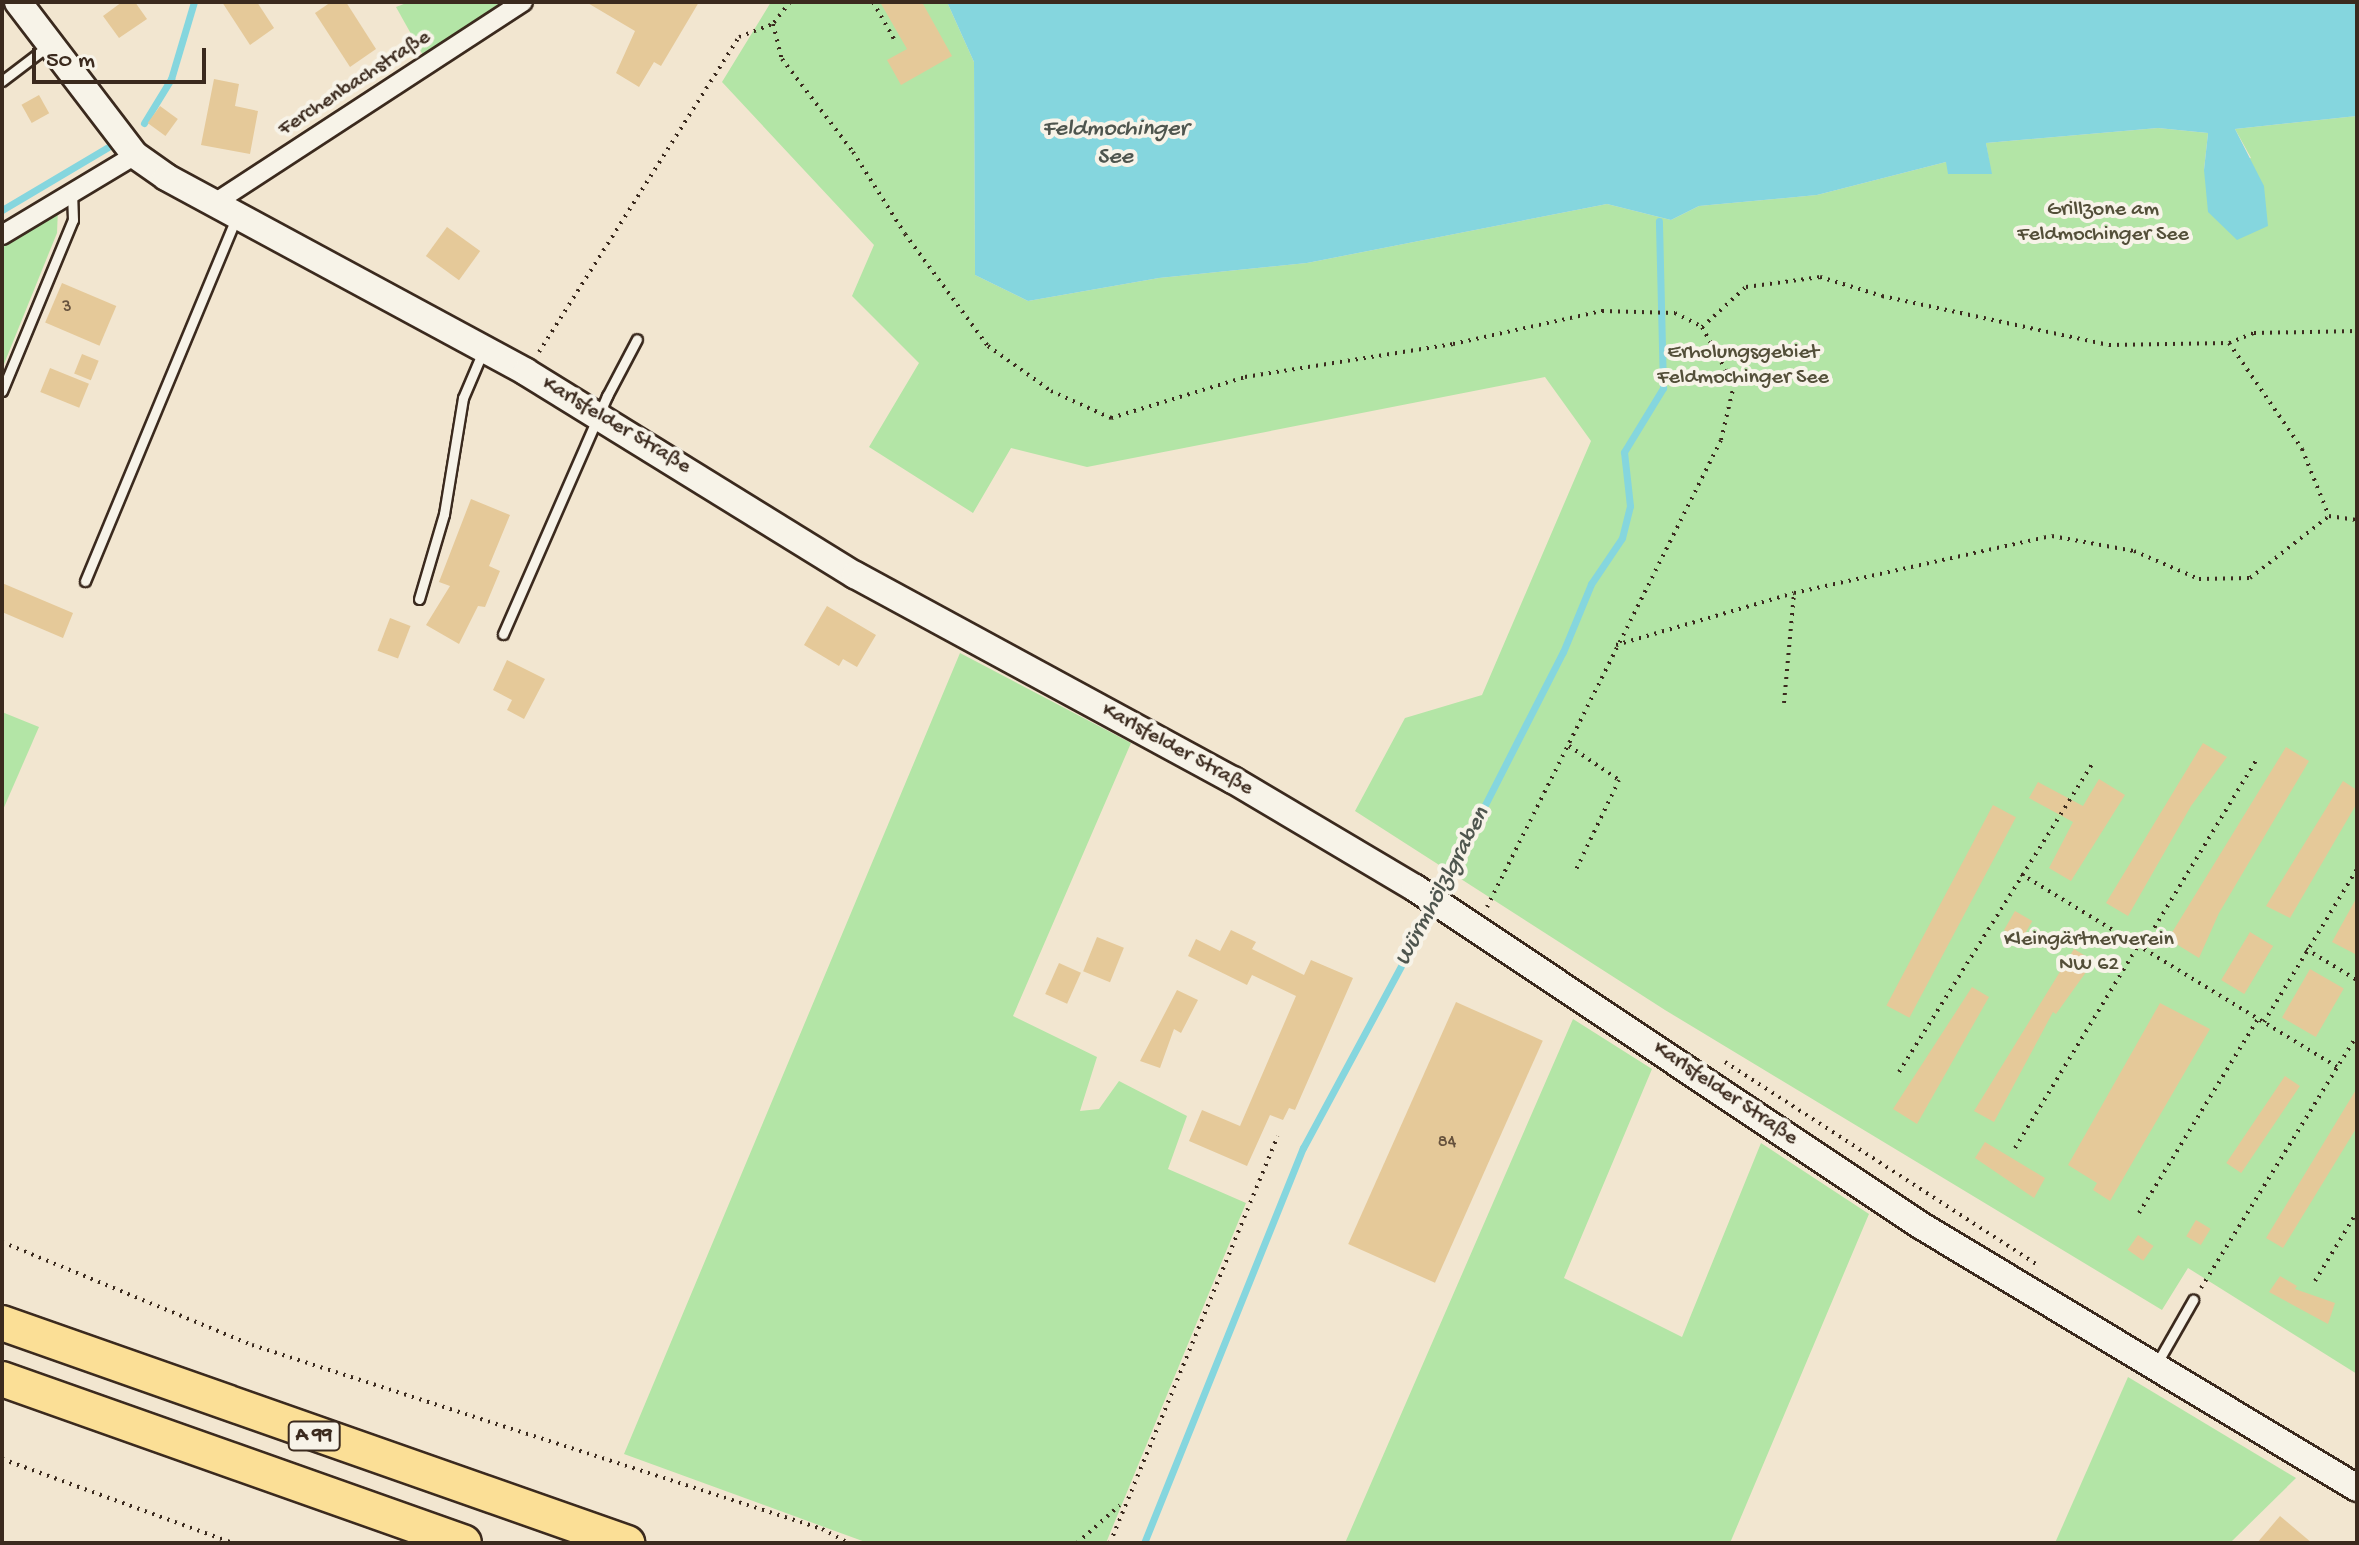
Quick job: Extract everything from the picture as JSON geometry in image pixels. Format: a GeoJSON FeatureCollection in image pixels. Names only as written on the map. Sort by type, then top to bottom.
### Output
{"type":"FeatureCollection","features":[{"type":"Feature","properties":{"kind":"highway","name":"A 99"},"geometry":{"type":"LineString","coordinates":[[2,1323],[627,1543]]}},
{"type":"Feature","properties":{"kind":"highway","name":"A 99"},"geometry":{"type":"LineString","coordinates":[[2,1379],[464,1543]]}},
{"type":"Feature","properties":{"kind":"street","name":"Karlsfelder Straße"},"geometry":{"type":"LineString","coordinates":[[18,2],[135,155],[236,217],[484,349],[532,362],[600,415],[855,575],[1233,780],[1415,888],[1476,912],[1920,1225],[2153,1370],[2357,1488]]}},
{"type":"Feature","properties":{"kind":"street","name":"Ferchenbachstraße"},"geometry":{"type":"LineString","coordinates":[[213,204],[523,2]]}},
{"type":"Feature","properties":{"kind":"street"},"geometry":{"type":"LineString","coordinates":[[2,235],[72,197],[135,155]]}},
{"type":"Feature","properties":{"kind":"lane"},"geometry":{"type":"LineString","coordinates":[[2,81],[50,44]]}},
{"type":"Feature","properties":{"kind":"lane"},"geometry":{"type":"LineString","coordinates":[[2,391],[73,220],[72,197]]}},
{"type":"Feature","properties":{"kind":"lane"},"geometry":{"type":"LineString","coordinates":[[85,581],[236,217]]}},
{"type":"Feature","properties":{"kind":"lane"},"geometry":{"type":"LineString","coordinates":[[503,634],[637,339]]}},
{"type":"Feature","properties":{"kind":"lane"},"geometry":{"type":"LineString","coordinates":[[419,599],[444,514],[463,398],[484,349]]}},
{"type":"Feature","properties":{"kind":"lane"},"geometry":{"type":"LineString","coordinates":[[2153,1370],[2193,1300]]}},
{"type":"Feature","properties":{"kind":"path"},"geometry":{"type":"LineString","coordinates":[[532,362],[739,37],[773,24],[790,2]]}},
{"type":"Feature","properties":{"kind":"path"},"geometry":{"type":"LineString","coordinates":[[873,2],[894,39]]}},
{"type":"Feature","properties":{"kind":"path"},"geometry":{"type":"LineString","coordinates":[[773,24],[782,59],[799,88],[853,152],[905,234],[988,346],[1051,391],[1111,418],[1245,377],[1453,344],[1602,311],[1675,313],[1702,327],[1734,385],[1721,440],[1616,645],[1569,746],[1476,912],[1501,915]]}},
{"type":"Feature","properties":{"kind":"path"},"geometry":{"type":"LineString","coordinates":[[1702,327],[1746,287],[1820,277],[1882,296],[2109,345],[2229,343],[2254,333],[2357,331]]}},
{"type":"Feature","properties":{"kind":"path"},"geometry":{"type":"LineString","coordinates":[[2229,343],[2302,449],[2329,516]]}},
{"type":"Feature","properties":{"kind":"path"},"geometry":{"type":"LineString","coordinates":[[524,345],[532,362]]}},
{"type":"Feature","properties":{"kind":"path"},"geometry":{"type":"LineString","coordinates":[[532,362],[550,360]]}},
{"type":"Feature","properties":{"kind":"path"},"geometry":{"type":"LineString","coordinates":[[1616,645],[1794,593],[2052,536],[2134,551],[2199,579],[2250,578],[2329,516],[2357,520]]}},
{"type":"Feature","properties":{"kind":"path"},"geometry":{"type":"LineString","coordinates":[[1784,703],[1794,593]]}},
{"type":"Feature","properties":{"kind":"path"},"geometry":{"type":"LineString","coordinates":[[1569,746],[1619,780],[1575,872]]}},
{"type":"Feature","properties":{"kind":"path"},"geometry":{"type":"LineString","coordinates":[[2015,1148],[2257,759]]}},
{"type":"Feature","properties":{"kind":"path"},"geometry":{"type":"LineString","coordinates":[[1899,1072],[2092,764]]}},
{"type":"Feature","properties":{"kind":"path"},"geometry":{"type":"LineString","coordinates":[[2139,1213],[2357,869]]}},
{"type":"Feature","properties":{"kind":"path"},"geometry":{"type":"LineString","coordinates":[[2021,874],[2337,1067]]}},
{"type":"Feature","properties":{"kind":"path"},"geometry":{"type":"LineString","coordinates":[[2306,949],[2357,980]]}},
{"type":"Feature","properties":{"kind":"path"},"geometry":{"type":"LineString","coordinates":[[2193,1300],[2357,1035]]}},
{"type":"Feature","properties":{"kind":"path"},"geometry":{"type":"LineString","coordinates":[[1713,1055],[2046,1270]]}},
{"type":"Feature","properties":{"kind":"path"},"geometry":{"type":"LineString","coordinates":[[1110,1543],[1122,1503],[1278,1136]]}},
{"type":"Feature","properties":{"kind":"path"},"geometry":{"type":"LineString","coordinates":[[2315,1281],[2357,1212]]}},
{"type":"Feature","properties":{"kind":"path"},"geometry":{"type":"LineString","coordinates":[[2,1242],[252,1345],[822,1529],[848,1543]]}},
{"type":"Feature","properties":{"kind":"path"},"geometry":{"type":"LineString","coordinates":[[2,1459],[233,1543]]}},
{"type":"Feature","properties":{"kind":"path"},"geometry":{"type":"LineString","coordinates":[[1077,1543],[1122,1503]]}},
{"type":"Feature","properties":{"kind":"green space"},"geometry":{"type":"Polygon","coordinates":[[[409,2],[527,2],[429,66],[396,7],[409,2]]]}},
{"type":"Feature","properties":{"kind":"green space"},"geometry":{"type":"Polygon","coordinates":[[[771,2],[947,2],[974,62],[975,275],[1028,301],[1159,278],[1307,263],[1607,204],[1671,220],[1699,206],[1817,195],[1946,162],[1991,174],[1986,143],[2158,128],[2208,133],[2204,170],[2251,158],[2235,129],[2357,116],[2357,1374],[2188,1268],[2162,1310],[1665,1010],[1355,811],[1405,718],[1482,695],[1591,441],[1545,377],[1087,467],[1011,448],[973,513],[869,447],[919,363],[852,296],[874,245],[722,82],[771,2]]]}},
{"type":"Feature","properties":{"kind":"green space"},"geometry":{"type":"Polygon","coordinates":[[[58,209],[57,233],[2,369],[2,241],[58,209]]]}},
{"type":"Feature","properties":{"kind":"green space"},"geometry":{"type":"Polygon","coordinates":[[[960,653],[1131,743],[1013,1016],[1097,1057],[1080,1111],[1099,1109],[1119,1081],[1187,1116],[1168,1169],[1246,1203],[1106,1543],[868,1543],[624,1454],[960,653]]]}},
{"type":"Feature","properties":{"kind":"green space"},"geometry":{"type":"Polygon","coordinates":[[[2,712],[39,727],[2,812],[2,712]]]}},
{"type":"Feature","properties":{"kind":"green space"},"geometry":{"type":"Polygon","coordinates":[[[1573,1019],[1652,1069],[1564,1278],[1682,1337],[1761,1143],[1869,1214],[1730,1543],[1345,1543],[1573,1019]]]}},
{"type":"Feature","properties":{"kind":"green space"},"geometry":{"type":"Polygon","coordinates":[[[2128,1377],[2296,1478],[2230,1543],[2055,1543],[2128,1377]]]}},
{"type":"Feature","properties":{"kind":"water","name":"Feldmochinger See"},"geometry":{"type":"Polygon","coordinates":[[[947,2],[2357,2],[2357,116],[2235,129],[2264,186],[2268,226],[2237,240],[2208,212],[2204,170],[2208,133],[2158,128],[1986,143],[1992,174],[1948,174],[1946,162],[1817,195],[1699,206],[1671,220],[1607,204],[1307,263],[1159,278],[1028,301],[975,275],[974,62],[947,2]]]}},
{"type":"Feature","properties":{"kind":"building"},"geometry":{"type":"Polygon","coordinates":[[[122,2],[135,2],[147,19],[119,38],[103,16],[122,2]]]}},
{"type":"Feature","properties":{"kind":"building"},"geometry":{"type":"Polygon","coordinates":[[[222,2],[257,2],[274,28],[250,45],[222,2]]]}},
{"type":"Feature","properties":{"kind":"building"},"geometry":{"type":"Polygon","coordinates":[[[331,2],[346,2],[376,49],[350,67],[315,13],[331,2]]]}},
{"type":"Feature","properties":{"kind":"building"},"geometry":{"type":"Polygon","coordinates":[[[586,2],[699,2],[661,66],[654,62],[639,87],[616,73],[635,31],[586,2]]]}},
{"type":"Feature","properties":{"kind":"building"},"geometry":{"type":"Polygon","coordinates":[[[880,2],[922,2],[952,56],[901,85],[887,60],[907,49],[880,2]]]}},
{"type":"Feature","properties":{"kind":"building"},"geometry":{"type":"Polygon","coordinates":[[[214,79],[239,84],[235,106],[258,111],[250,154],[201,145],[214,79]]]}},
{"type":"Feature","properties":{"kind":"building"},"geometry":{"type":"Polygon","coordinates":[[[39,95],[49,113],[32,123],[22,105],[39,95]]]}},
{"type":"Feature","properties":{"kind":"building"},"geometry":{"type":"Polygon","coordinates":[[[160,106],[178,119],[165,136],[148,123],[160,106]]]}},
{"type":"Feature","properties":{"kind":"building"},"geometry":{"type":"Polygon","coordinates":[[[447,227],[480,251],[459,280],[426,256],[447,227]]]}},
{"type":"Feature","properties":{"kind":"building"},"geometry":{"type":"Polygon","coordinates":[[[62,283],[116,306],[100,346],[45,323],[62,283]]]}},
{"type":"Feature","properties":{"kind":"building"},"geometry":{"type":"Polygon","coordinates":[[[82,354],[99,361],[91,380],[74,373],[82,354]]]}},
{"type":"Feature","properties":{"kind":"building"},"geometry":{"type":"Polygon","coordinates":[[[50,368],[89,384],[79,408],[40,392],[50,368]]]}},
{"type":"Feature","properties":{"kind":"building"},"geometry":{"type":"Polygon","coordinates":[[[471,499],[510,515],[489,566],[500,571],[485,607],[478,606],[459,644],[426,625],[450,586],[439,582],[471,499]]]}},
{"type":"Feature","properties":{"kind":"building"},"geometry":{"type":"Polygon","coordinates":[[[2,583],[73,613],[63,638],[2,612],[2,583]]]}},
{"type":"Feature","properties":{"kind":"building"},"geometry":{"type":"Polygon","coordinates":[[[827,606],[876,635],[857,667],[843,659],[839,666],[804,645],[827,606]]]}},
{"type":"Feature","properties":{"kind":"building"},"geometry":{"type":"Polygon","coordinates":[[[390,618],[411,626],[398,659],[377,651],[390,618]]]}},
{"type":"Feature","properties":{"kind":"building"},"geometry":{"type":"Polygon","coordinates":[[[507,660],[545,679],[524,719],[507,710],[512,700],[493,690],[507,660]]]}},
{"type":"Feature","properties":{"kind":"building"},"geometry":{"type":"Polygon","coordinates":[[[2203,743],[2227,757],[2191,806],[2128,916],[2106,903],[2203,743]]]}},
{"type":"Feature","properties":{"kind":"building"},"geometry":{"type":"Polygon","coordinates":[[[2286,747],[2309,761],[2219,913],[2199,958],[2168,939],[2286,747]]]}},
{"type":"Feature","properties":{"kind":"building"},"geometry":{"type":"Polygon","coordinates":[[[2099,779],[2125,795],[2071,881],[2049,868],[2073,822],[2029,798],[2038,782],[2083,806],[2099,779]]]}},
{"type":"Feature","properties":{"kind":"building"},"geometry":{"type":"Polygon","coordinates":[[[2343,781],[2357,790],[2357,803],[2290,918],[2266,906],[2343,781]]]}},
{"type":"Feature","properties":{"kind":"building"},"geometry":{"type":"Polygon","coordinates":[[[1993,805],[2016,817],[1909,1018],[1886,1005],[1993,805]]]}},
{"type":"Feature","properties":{"kind":"building"},"geometry":{"type":"Polygon","coordinates":[[[2357,897],[2357,955],[2332,942],[2357,897]]]}},
{"type":"Feature","properties":{"kind":"building"},"geometry":{"type":"Polygon","coordinates":[[[2015,911],[2032,921],[2021,940],[2004,930],[2015,911]]]}},
{"type":"Feature","properties":{"kind":"building"},"geometry":{"type":"Polygon","coordinates":[[[1231,930],[1256,942],[1252,949],[1304,975],[1311,960],[1353,978],[1295,1110],[1289,1108],[1283,1120],[1270,1115],[1247,1166],[1189,1141],[1202,1110],[1240,1126],[1296,996],[1252,975],[1247,985],[1188,956],[1196,939],[1220,951],[1231,930]]]}},
{"type":"Feature","properties":{"kind":"building"},"geometry":{"type":"Polygon","coordinates":[[[2250,932],[2273,946],[2244,994],[2221,980],[2250,932]]]}},
{"type":"Feature","properties":{"kind":"building"},"geometry":{"type":"Polygon","coordinates":[[[1097,937],[1124,948],[1110,982],[1083,971],[1097,937]]]}},
{"type":"Feature","properties":{"kind":"building"},"geometry":{"type":"Polygon","coordinates":[[[2074,949],[2094,961],[2056,1014],[2053,1012],[1994,1122],[1974,1111],[2074,949]]]}},
{"type":"Feature","properties":{"kind":"building"},"geometry":{"type":"Polygon","coordinates":[[[1059,963],[1081,973],[1067,1004],[1045,994],[1059,963]]]}},
{"type":"Feature","properties":{"kind":"building"},"geometry":{"type":"Polygon","coordinates":[[[2310,969],[2344,988],[2316,1037],[2282,1017],[2310,969]]]}},
{"type":"Feature","properties":{"kind":"building"},"geometry":{"type":"Polygon","coordinates":[[[1972,987],[1989,997],[1917,1124],[1893,1109],[1972,987]]]}},
{"type":"Feature","properties":{"kind":"building"},"geometry":{"type":"Polygon","coordinates":[[[1177,990],[1198,1000],[1181,1033],[1174,1029],[1160,1068],[1140,1061],[1177,990]]]}},
{"type":"Feature","properties":{"kind":"building"},"geometry":{"type":"Polygon","coordinates":[[[1456,1002],[1543,1041],[1435,1283],[1348,1244],[1456,1002]]]}},
{"type":"Feature","properties":{"kind":"building"},"geometry":{"type":"Polygon","coordinates":[[[2160,1003],[2210,1029],[2110,1201],[2093,1190],[2097,1183],[2068,1165],[2160,1003]]]}},
{"type":"Feature","properties":{"kind":"building"},"geometry":{"type":"Polygon","coordinates":[[[2285,1076],[2300,1086],[2241,1173],[2226,1163],[2285,1076]]]}},
{"type":"Feature","properties":{"kind":"building"},"geometry":{"type":"Polygon","coordinates":[[[2357,1088],[2357,1127],[2283,1248],[2266,1238],[2357,1088]]]}},
{"type":"Feature","properties":{"kind":"building"},"geometry":{"type":"Polygon","coordinates":[[[1985,1142],[2045,1178],[2034,1198],[1975,1158],[1985,1142]]]}},
{"type":"Feature","properties":{"kind":"building"},"geometry":{"type":"Polygon","coordinates":[[[2196,1220],[2211,1229],[2201,1245],[2186,1236],[2196,1220]]]}},
{"type":"Feature","properties":{"kind":"building"},"geometry":{"type":"Polygon","coordinates":[[[2138,1235],[2154,1246],[2143,1261],[2128,1250],[2138,1235]]]}},
{"type":"Feature","properties":{"kind":"building"},"geometry":{"type":"Polygon","coordinates":[[[2280,1276],[2297,1286],[2295,1289],[2335,1303],[2328,1324],[2269,1292],[2280,1276]]]}},
{"type":"Feature","properties":{"kind":"building"},"geometry":{"type":"Polygon","coordinates":[[[2280,1516],[2312,1543],[2257,1543],[2280,1516]]]}},
{"type":"Feature","properties":{"kind":"waterway"},"geometry":{"type":"LineString","coordinates":[[144,123],[171,79],[194,2]]}},
{"type":"Feature","properties":{"kind":"waterway"},"geometry":{"type":"LineString","coordinates":[[2,210],[108,147]]}},
{"type":"Feature","properties":{"kind":"waterway","name":"Würmhölzlgraben"},"geometry":{"type":"LineString","coordinates":[[1438,897],[1563,652],[1591,584],[1622,538],[1630,506],[1624,452],[1663,388],[1659,221]]}},
{"type":"Feature","properties":{"kind":"waterway","name":"Würmhölzlgraben"},"geometry":{"type":"LineString","coordinates":[[1144,1543],[1303,1148],[1432,908]]}},
{"type":"Feature","properties":{"kind":"park label","name":"Grillzone am Feldmochinger See"},"geometry":{"type":"Point","coordinates":[2103,222]}},
{"type":"Feature","properties":{"kind":"park label","name":"Erholungsgebiet Feldmochinger See"},"geometry":{"type":"Point","coordinates":[1743,366]}},
{"type":"Feature","properties":{"kind":"park label","name":"Kleingärtnerverein NW 62"},"geometry":{"type":"Point","coordinates":[2089,952]}}]}
